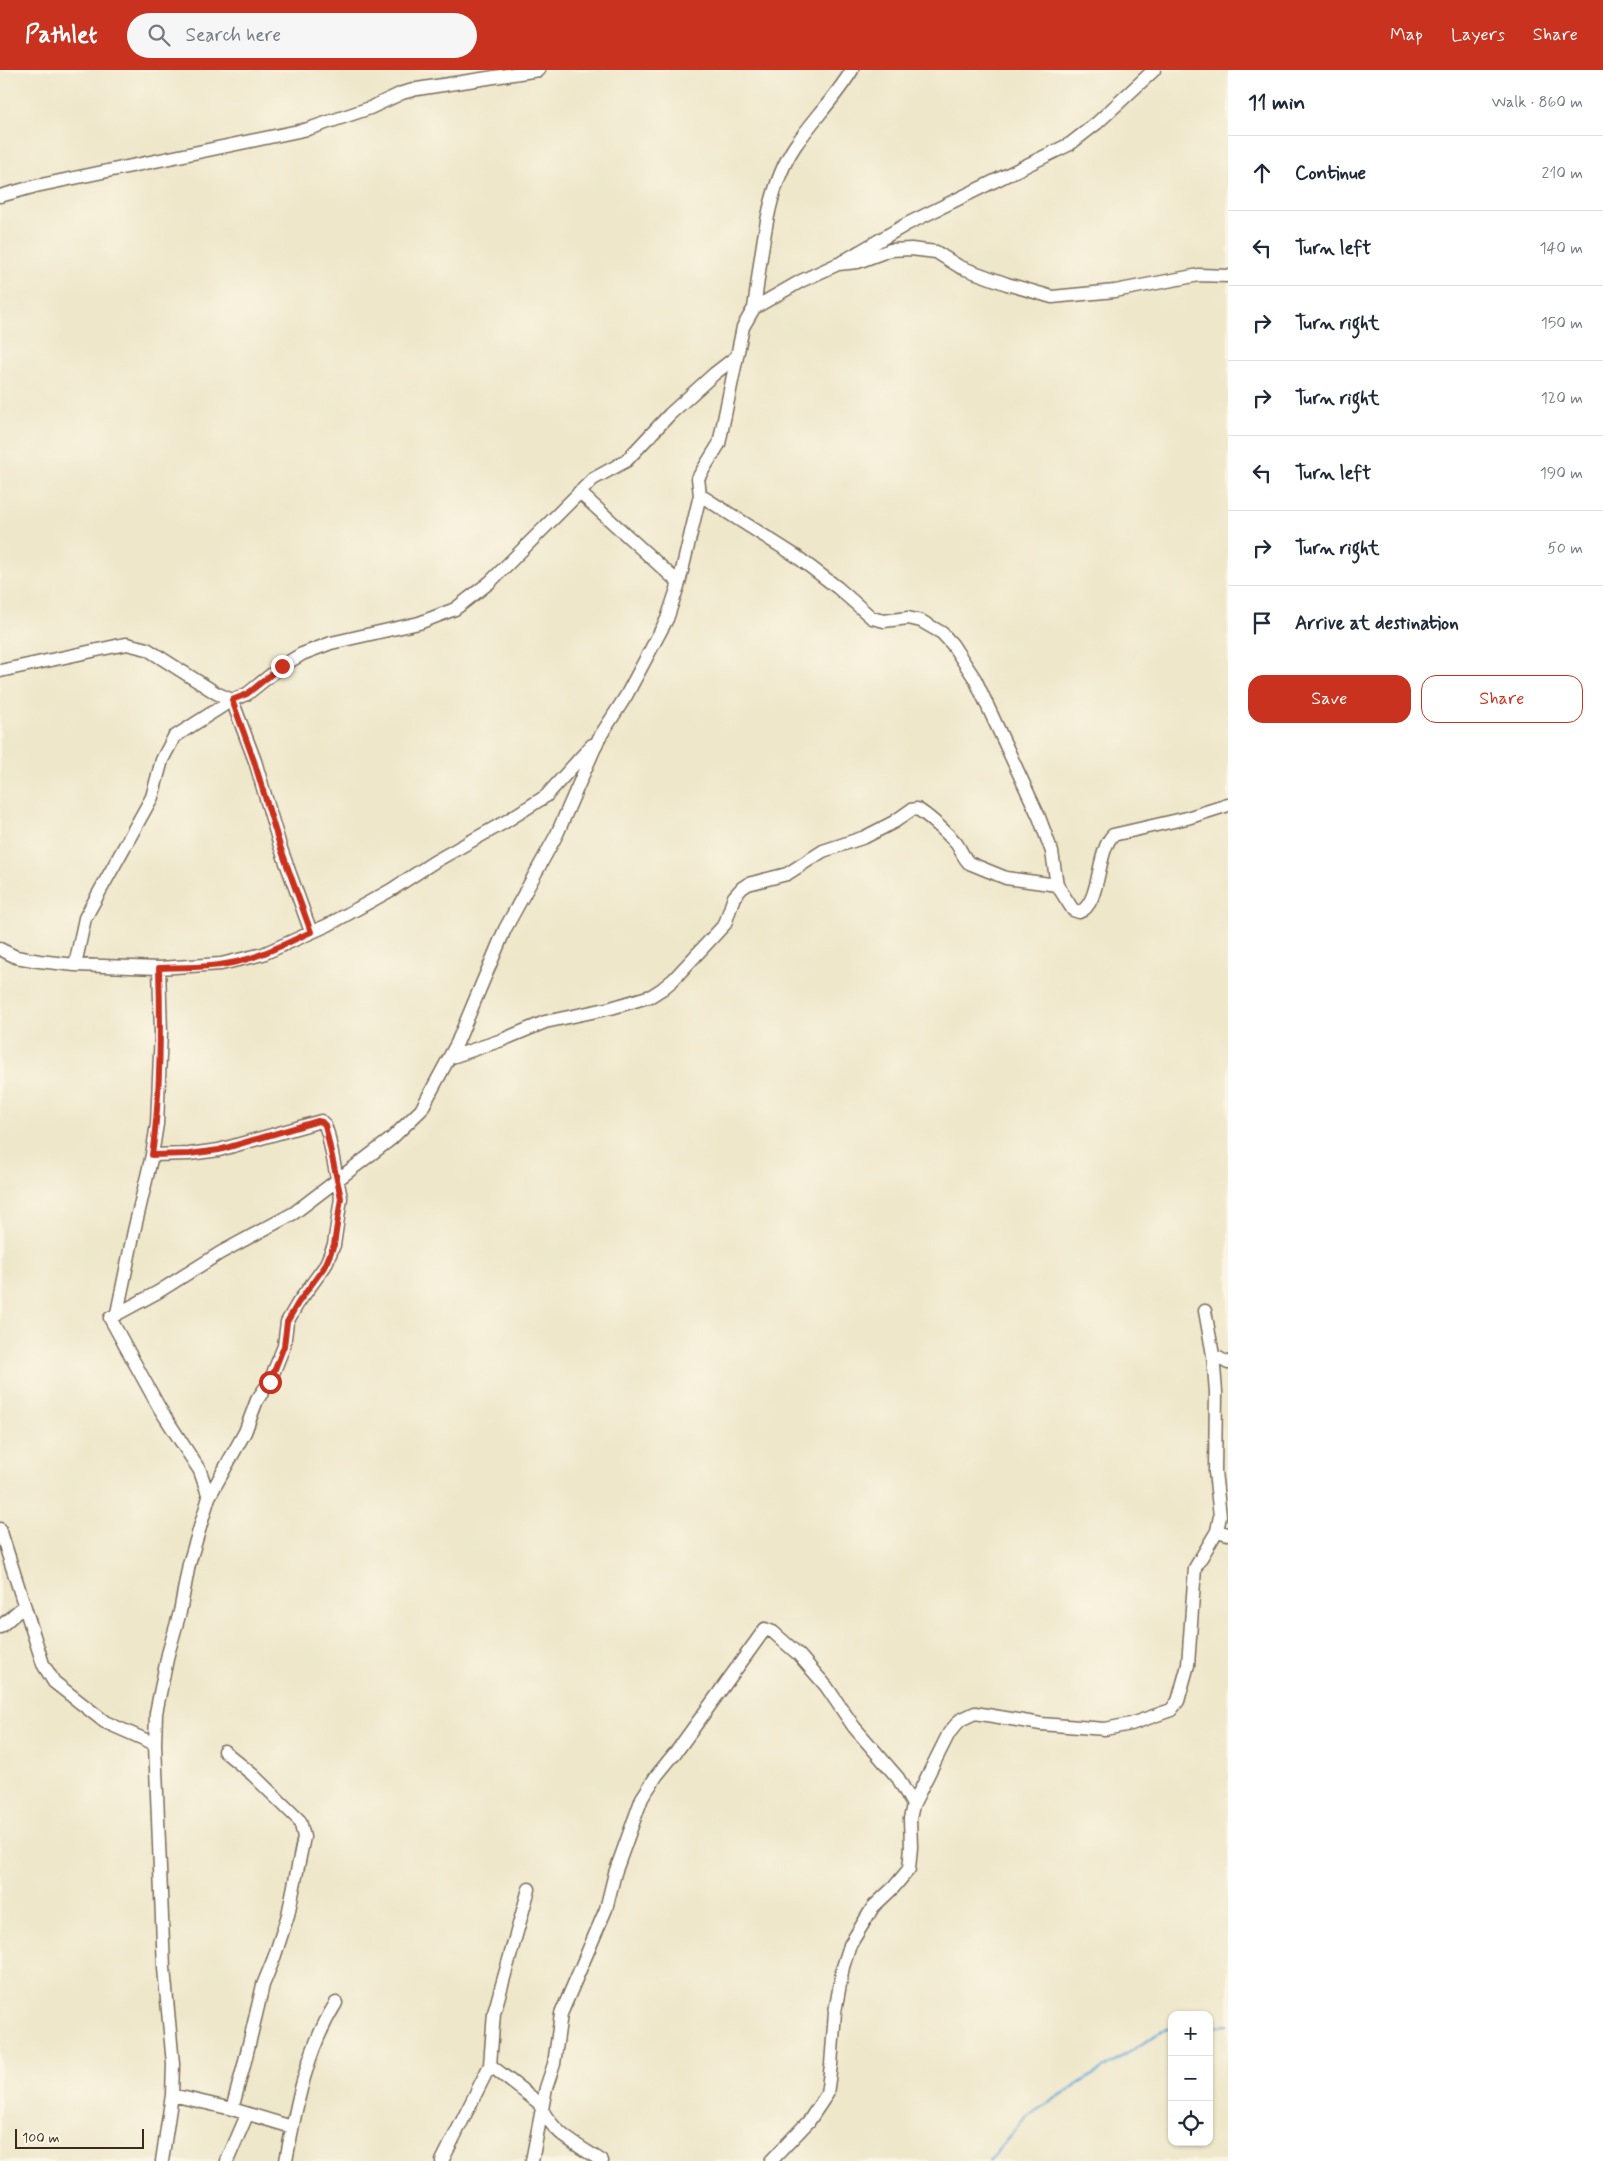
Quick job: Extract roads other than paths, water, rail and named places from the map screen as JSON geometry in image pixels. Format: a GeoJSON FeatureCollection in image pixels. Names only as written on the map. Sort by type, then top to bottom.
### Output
{"type":"FeatureCollection","features":[{"type":"Feature","properties":{"kind":"street"},"geometry":{"type":"LineString","coordinates":[[0,196],[36,186],[308,129],[370,108],[402,93],[417,89],[539,70]]}},
{"type":"Feature","properties":{"kind":"street"},"geometry":{"type":"LineString","coordinates":[[209,1497],[200,1471],[160,1409],[110,1318],[158,1292],[220,1252],[287,1217],[338,1181],[391,1139],[416,1115],[449,1058],[498,942],[557,834],[599,738],[626,696],[667,619],[679,583],[700,495],[698,478],[719,444],[743,327],[754,308],[771,206],[780,174],[795,146],[833,98],[852,70]]}},
{"type":"Feature","properties":{"kind":"street"},"geometry":{"type":"LineString","coordinates":[[754,308],[801,280],[838,264],[907,224],[1070,144],[1097,123],[1154,70]]}},
{"type":"Feature","properties":{"kind":"street"},"geometry":{"type":"LineString","coordinates":[[838,264],[858,262],[890,250],[911,249],[936,252],[960,267],[1007,284],[1052,296],[1115,291],[1199,275],[1228,276]]}},
{"type":"Feature","properties":{"kind":"street"},"geometry":{"type":"LineString","coordinates":[[75,965],[85,918],[152,797],[162,760],[174,737],[232,700],[247,694],[282,666],[302,654],[331,643],[419,623],[456,609],[490,582],[593,479],[626,461],[670,414],[714,374],[736,357]]}},
{"type":"Feature","properties":{"kind":"street"},"geometry":{"type":"LineString","coordinates":[[580,492],[679,583]]}},
{"type":"Feature","properties":{"kind":"street"},"geometry":{"type":"LineString","coordinates":[[700,495],[796,556],[838,588],[870,616],[884,621],[908,618],[921,621],[942,633],[952,644],[975,678],[1039,817],[1052,852],[1057,885],[1073,910],[1083,911],[1090,902],[1102,856],[1112,835],[1187,818],[1228,805]]}},
{"type":"Feature","properties":{"kind":"street"},"geometry":{"type":"LineString","coordinates":[[0,671],[128,644],[147,649],[220,696],[232,700]]}},
{"type":"Feature","properties":{"kind":"street"},"geometry":{"type":"LineString","coordinates":[[232,700],[254,761],[280,846],[311,932]]}},
{"type":"Feature","properties":{"kind":"street"},"geometry":{"type":"LineString","coordinates":[[0,949],[25,959],[75,965],[159,968],[204,967],[242,961],[263,954],[311,932],[391,890],[546,796],[599,738]]}},
{"type":"Feature","properties":{"kind":"street"},"geometry":{"type":"LineString","coordinates":[[449,1058],[502,1040],[545,1022],[610,1008],[651,996],[673,980],[725,924],[734,897],[742,888],[748,884],[787,874],[823,851],[879,830],[910,810],[917,809],[926,815],[954,841],[964,858],[976,866],[1006,878],[1057,885]]}},
{"type":"Feature","properties":{"kind":"street"},"geometry":{"type":"LineString","coordinates":[[117,1313],[152,1155],[158,1113],[161,1032],[159,968]]}},
{"type":"Feature","properties":{"kind":"street"},"geometry":{"type":"LineString","coordinates":[[152,1155],[189,1154],[219,1150],[321,1121],[325,1125],[328,1134],[341,1204],[330,1256],[287,1322],[284,1346],[270,1382],[257,1400],[245,1432],[209,1497],[189,1564],[180,1612],[156,1712],[155,1744],[164,1968],[173,2064],[172,2095],[162,2161]]}},
{"type":"Feature","properties":{"kind":"street"},"geometry":{"type":"LineString","coordinates":[[771,2161],[809,2121],[827,2094],[835,2012],[844,1960],[863,1920],[909,1869],[911,1852],[910,1819],[913,1805],[948,1733],[956,1724],[970,1714],[980,1713],[1041,1724],[1105,1729],[1139,1722],[1165,1713],[1175,1707],[1188,1665],[1195,1568],[1222,1532],[1215,1472],[1217,1431],[1213,1355],[1205,1311]]}},
{"type":"Feature","properties":{"kind":"street"},"geometry":{"type":"LineString","coordinates":[[1213,1355],[1228,1363]]}},
{"type":"Feature","properties":{"kind":"street"},"geometry":{"type":"LineString","coordinates":[[0,1529],[43,1664],[54,1682],[105,1722],[155,1744]]}},
{"type":"Feature","properties":{"kind":"street"},"geometry":{"type":"LineString","coordinates":[[0,1627],[24,1606]]}},
{"type":"Feature","properties":{"kind":"street"},"geometry":{"type":"LineString","coordinates":[[532,2161],[546,2088],[554,2064],[561,2014],[606,1909],[615,1873],[642,1798],[656,1775],[679,1748],[766,1629],[773,1632],[799,1655],[826,1686],[854,1727],[898,1778],[913,1805]]}},
{"type":"Feature","properties":{"kind":"street"},"geometry":{"type":"LineString","coordinates":[[224,1751],[253,1775],[300,1821],[304,1837],[288,1915],[263,1985],[232,2109]]}},
{"type":"Feature","properties":{"kind":"street"},"geometry":{"type":"LineString","coordinates":[[442,2161],[490,2065],[494,2013],[528,1889]]}},
{"type":"Feature","properties":{"kind":"street"},"geometry":{"type":"LineString","coordinates":[[286,2161],[308,2060],[322,2025],[336,2003]]}},
{"type":"Feature","properties":{"kind":"street"},"geometry":{"type":"LineString","coordinates":[[490,2065],[539,2103],[542,2112],[559,2133],[602,2161]]}},
{"type":"Feature","properties":{"kind":"street"},"geometry":{"type":"LineString","coordinates":[[172,2095],[232,2109],[292,2127]]}},
{"type":"Feature","properties":{"kind":"street"},"geometry":{"type":"LineString","coordinates":[[227,2161],[247,2115]]}},
{"type":"Feature","properties":{"kind":"waterway"},"geometry":{"type":"LineString","coordinates":[[1213,2026],[1228,2025]]}},
{"type":"Feature","properties":{"kind":"waterway"},"geometry":{"type":"LineString","coordinates":[[989,2161],[1026,2117],[1168,2028]]}}]}
